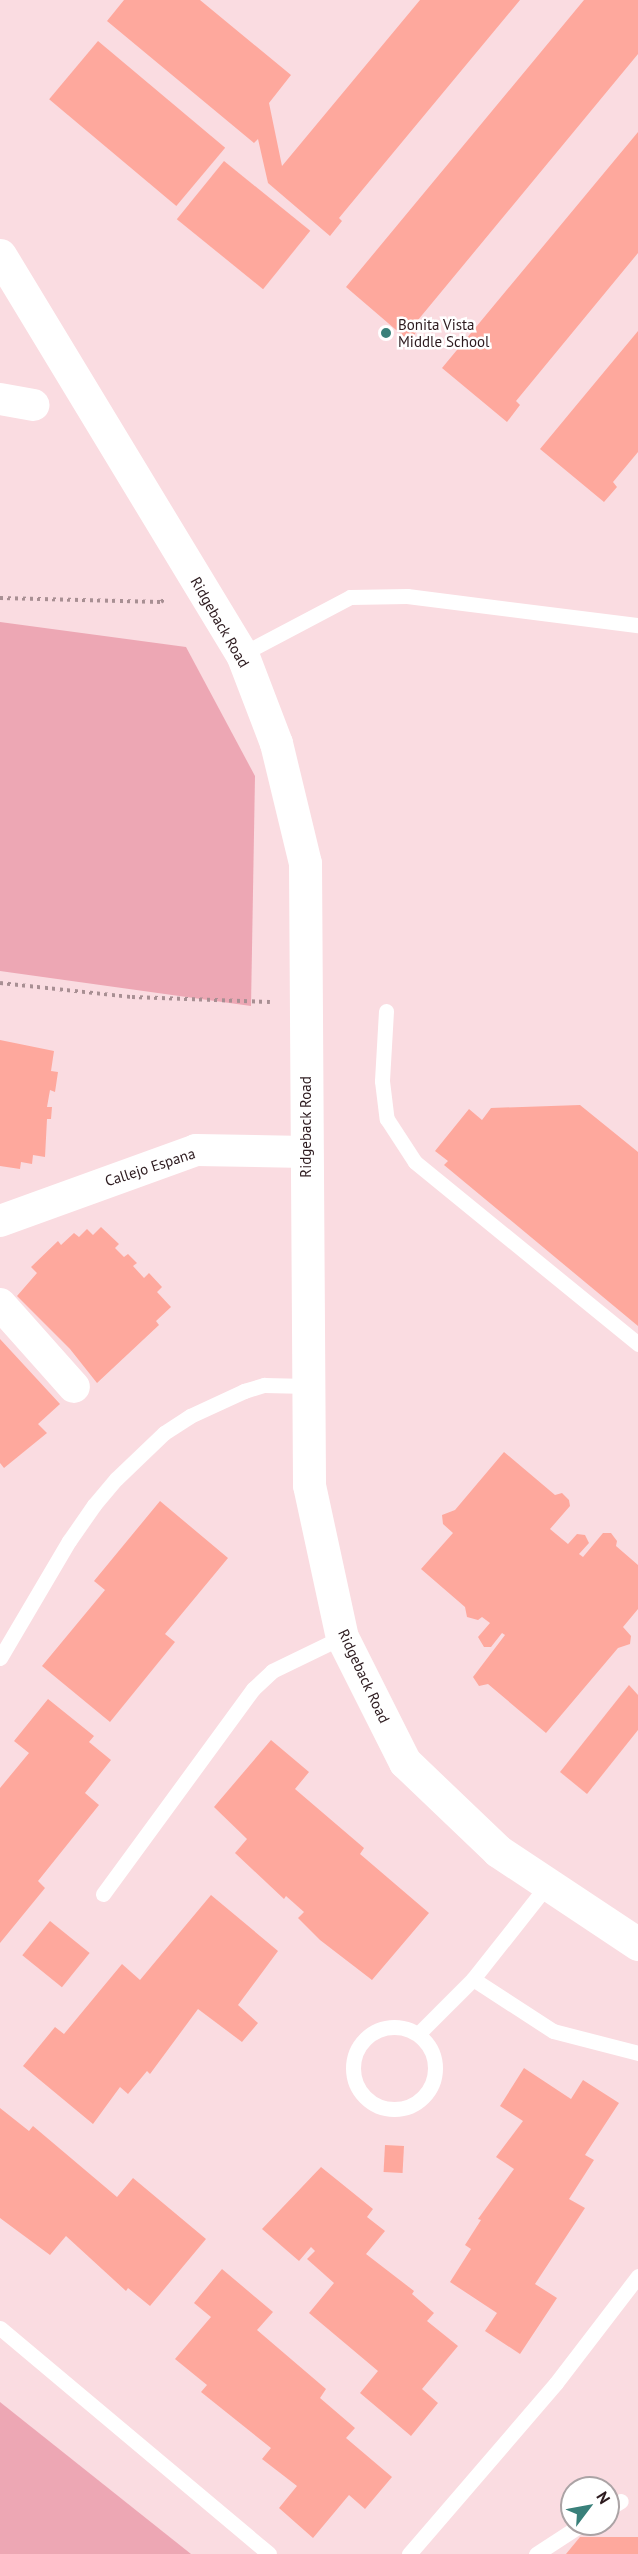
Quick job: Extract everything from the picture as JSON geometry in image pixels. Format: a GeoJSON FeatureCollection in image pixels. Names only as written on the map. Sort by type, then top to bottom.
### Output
{"type":"FeatureCollection","features":[{"type":"Feature","properties":{"kind":"street","name":"Ridgeback Road"},"geometry":{"type":"LineString","coordinates":[[0,255],[242,654],[276,743],[305,863],[309,1485],[342,1637],[405,1762],[498,1851],[638,1944]]}},
{"type":"Feature","properties":{"kind":"street"},"geometry":{"type":"LineString","coordinates":[[0,399],[33,405]]}},
{"type":"Feature","properties":{"kind":"street","name":"Callejo Espana"},"geometry":{"type":"LineString","coordinates":[[0,1221],[196,1150],[306,1152]]}},
{"type":"Feature","properties":{"kind":"street"},"geometry":{"type":"LineString","coordinates":[[0,1304],[74,1387]]}},
{"type":"Feature","properties":{"kind":"lane"},"geometry":{"type":"LineString","coordinates":[[242,654],[350,597],[407,596],[638,625]]}},
{"type":"Feature","properties":{"kind":"lane"},"geometry":{"type":"LineString","coordinates":[[386,1011],[382,1081],[387,1119],[415,1162],[638,1344]]}},
{"type":"Feature","properties":{"kind":"lane"},"geometry":{"type":"LineString","coordinates":[[0,1658],[69,1541],[94,1505],[116,1479],[164,1433],[190,1416],[244,1391],[264,1385],[308,1386]]}},
{"type":"Feature","properties":{"kind":"lane"},"geometry":{"type":"LineString","coordinates":[[103,1894],[253,1689],[272,1671],[342,1637]]}},
{"type":"Feature","properties":{"kind":"lane"},"geometry":{"type":"LineString","coordinates":[[418,2034],[473,1979],[548,1884]]}},
{"type":"Feature","properties":{"kind":"lane"},"geometry":{"type":"LineString","coordinates":[[473,1979],[553,2031],[638,2053]]}},
{"type":"Feature","properties":{"kind":"lane"},"geometry":{"type":"LineString","coordinates":[[390,2027],[418,2034],[433,2055],[436,2067],[428,2092],[408,2108],[394,2110],[370,2103],[353,2079],[356,2050],[364,2039],[390,2027]]}},
{"type":"Feature","properties":{"kind":"lane"},"geometry":{"type":"LineString","coordinates":[[409,2554],[556,2383],[638,2276]]}},
{"type":"Feature","properties":{"kind":"lane"},"geometry":{"type":"LineString","coordinates":[[0,2328],[269,2554]]}},
{"type":"Feature","properties":{"kind":"lane"},"geometry":{"type":"LineString","coordinates":[[536,2554],[564,2536]]}},
{"type":"Feature","properties":{"kind":"path"},"geometry":{"type":"LineString","coordinates":[[0,598],[161,602],[195,579]]}},
{"type":"Feature","properties":{"kind":"path"},"geometry":{"type":"LineString","coordinates":[[0,983],[132,996],[307,1004]]}},
{"type":"Feature","properties":{"kind":"shaded area"},"geometry":{"type":"Polygon","coordinates":[[[0,622],[186,647],[255,776],[251,1006],[0,971],[0,622]]]}},
{"type":"Feature","properties":{"kind":"shaded area"},"geometry":{"type":"Polygon","coordinates":[[[0,2402],[191,2554],[0,2554],[0,2402]]]}},
{"type":"Feature","properties":{"kind":"building"},"geometry":{"type":"Polygon","coordinates":[[[124,0],[200,0],[291,75],[269,103],[282,166],[420,0],[520,0],[339,218],[342,221],[330,236],[268,183],[258,139],[254,143],[107,21],[124,0]]]}},
{"type":"Feature","properties":{"kind":"building"},"geometry":{"type":"Polygon","coordinates":[[[584,0],[638,0],[638,54],[418,320],[423,324],[409,341],[346,287],[584,0]]]}},
{"type":"Feature","properties":{"kind":"building"},"geometry":{"type":"Polygon","coordinates":[[[98,41],[225,148],[176,206],[49,99],[98,41]]]}},
{"type":"Feature","properties":{"kind":"building"},"geometry":{"type":"Polygon","coordinates":[[[638,132],[638,253],[516,401],[520,405],[507,422],[442,368],[638,132]]]}},
{"type":"Feature","properties":{"kind":"building"},"geometry":{"type":"Polygon","coordinates":[[[224,161],[310,231],[263,289],[177,219],[224,161]]]}},
{"type":"Feature","properties":{"kind":"building"},"geometry":{"type":"Polygon","coordinates":[[[638,331],[638,452],[613,482],[617,487],[604,502],[540,449],[638,331]]]}},
{"type":"Feature","properties":{"kind":"building"},"geometry":{"type":"Polygon","coordinates":[[[0,1040],[54,1051],[51,1071],[58,1072],[55,1092],[50,1090],[47,1107],[52,1107],[51,1119],[47,1119],[45,1157],[33,1155],[32,1164],[21,1162],[20,1169],[0,1166],[0,1040]]]}},
{"type":"Feature","properties":{"kind":"building"},"geometry":{"type":"Polygon","coordinates":[[[580,1105],[638,1152],[638,1326],[444,1165],[448,1161],[435,1151],[469,1109],[482,1120],[491,1108],[580,1105]]]}},
{"type":"Feature","properties":{"kind":"building"},"geometry":{"type":"Polygon","coordinates":[[[101,1227],[119,1244],[115,1248],[124,1257],[128,1254],[137,1263],[133,1266],[144,1278],[149,1273],[162,1287],[157,1292],[171,1307],[156,1321],[159,1325],[97,1383],[70,1349],[17,1296],[37,1273],[31,1267],[58,1241],[61,1245],[74,1233],[79,1237],[87,1229],[93,1235],[101,1227]]]}},
{"type":"Feature","properties":{"kind":"building"},"geometry":{"type":"Polygon","coordinates":[[[0,1339],[60,1404],[38,1424],[47,1433],[4,1468],[0,1463],[0,1339]]]}},
{"type":"Feature","properties":{"kind":"building"},"geometry":{"type":"Polygon","coordinates":[[[504,1452],[555,1495],[562,1493],[569,1500],[570,1506],[550,1529],[568,1544],[577,1534],[585,1535],[589,1543],[579,1554],[583,1557],[603,1533],[611,1533],[617,1541],[616,1546],[638,1565],[638,1609],[623,1627],[631,1636],[630,1644],[618,1648],[546,1733],[488,1684],[479,1686],[473,1677],[505,1635],[502,1633],[491,1647],[484,1647],[478,1637],[490,1623],[482,1617],[478,1620],[467,1617],[465,1607],[421,1569],[453,1533],[443,1524],[442,1515],[455,1510],[504,1452]]]}},
{"type":"Feature","properties":{"kind":"building"},"geometry":{"type":"Polygon","coordinates":[[[160,1501],[228,1558],[165,1634],[175,1642],[110,1722],[42,1666],[105,1590],[94,1581],[160,1501]]]}},
{"type":"Feature","properties":{"kind":"building"},"geometry":{"type":"Polygon","coordinates":[[[629,1685],[638,1695],[638,1730],[587,1794],[560,1772],[629,1685]]]}},
{"type":"Feature","properties":{"kind":"building"},"geometry":{"type":"Polygon","coordinates":[[[48,1699],[94,1736],[89,1742],[111,1760],[85,1793],[99,1805],[38,1881],[45,1888],[0,1943],[0,1788],[29,1753],[14,1741],[48,1699]]]}},
{"type":"Feature","properties":{"kind":"building"},"geometry":{"type":"Polygon","coordinates":[[[271,1740],[309,1772],[295,1789],[364,1848],[360,1854],[429,1913],[372,1980],[320,1940],[298,1918],[304,1912],[286,1896],[284,1899],[235,1853],[247,1839],[214,1807],[271,1740]]]}},
{"type":"Feature","properties":{"kind":"building"},"geometry":{"type":"Polygon","coordinates":[[[211,1895],[278,1951],[238,2005],[258,2023],[242,2042],[198,2009],[150,2074],[147,2071],[128,2094],[120,2087],[93,2124],[23,2066],[55,2027],[64,2034],[122,1964],[140,1980],[211,1895]]]}},
{"type":"Feature","properties":{"kind":"building"},"geometry":{"type":"Polygon","coordinates":[[[50,1921],[90,1953],[62,1987],[22,1955],[50,1921]]]}},
{"type":"Feature","properties":{"kind":"building"},"geometry":{"type":"Polygon","coordinates":[[[524,2068],[571,2099],[583,2080],[619,2103],[585,2155],[594,2160],[569,2199],[585,2208],[535,2284],[557,2298],[520,2354],[485,2331],[497,2313],[450,2282],[471,2249],[465,2245],[481,2220],[478,2219],[514,2169],[496,2157],[523,2121],[500,2106],[524,2068]]]}},
{"type":"Feature","properties":{"kind":"building"},"geometry":{"type":"Polygon","coordinates":[[[0,2108],[29,2131],[33,2126],[117,2197],[133,2178],[206,2239],[150,2306],[128,2288],[126,2291],[66,2236],[50,2255],[0,2218],[0,2108]]]}},
{"type":"Feature","properties":{"kind":"building"},"geometry":{"type":"Polygon","coordinates":[[[385,2145],[404,2146],[403,2173],[384,2172],[385,2145]]]}},
{"type":"Feature","properties":{"kind":"building"},"geometry":{"type":"Polygon","coordinates":[[[321,2167],[373,2209],[367,2217],[385,2231],[366,2254],[414,2291],[412,2294],[434,2313],[427,2321],[458,2346],[422,2389],[438,2403],[411,2436],[360,2393],[378,2371],[309,2313],[334,2283],[307,2259],[315,2251],[311,2247],[299,2261],[262,2229],[321,2167]]]}},
{"type":"Feature","properties":{"kind":"building"},"geometry":{"type":"Polygon","coordinates":[[[222,2269],[273,2312],[257,2330],[326,2389],[320,2398],[355,2428],[346,2438],[392,2477],[365,2509],[349,2495],[313,2538],[279,2508],[297,2486],[262,2459],[271,2448],[201,2392],[207,2385],[175,2359],[211,2317],[194,2303],[222,2269]]]}},
{"type":"Feature","properties":{"kind":"building"},"geometry":{"type":"Polygon","coordinates":[[[580,2537],[638,2537],[638,2554],[566,2554],[580,2537]]]}},
{"type":"Feature","properties":{"kind":"place","name":"Bonita Vista Middle School"},"geometry":{"type":"Point","coordinates":[386,333]}}]}
